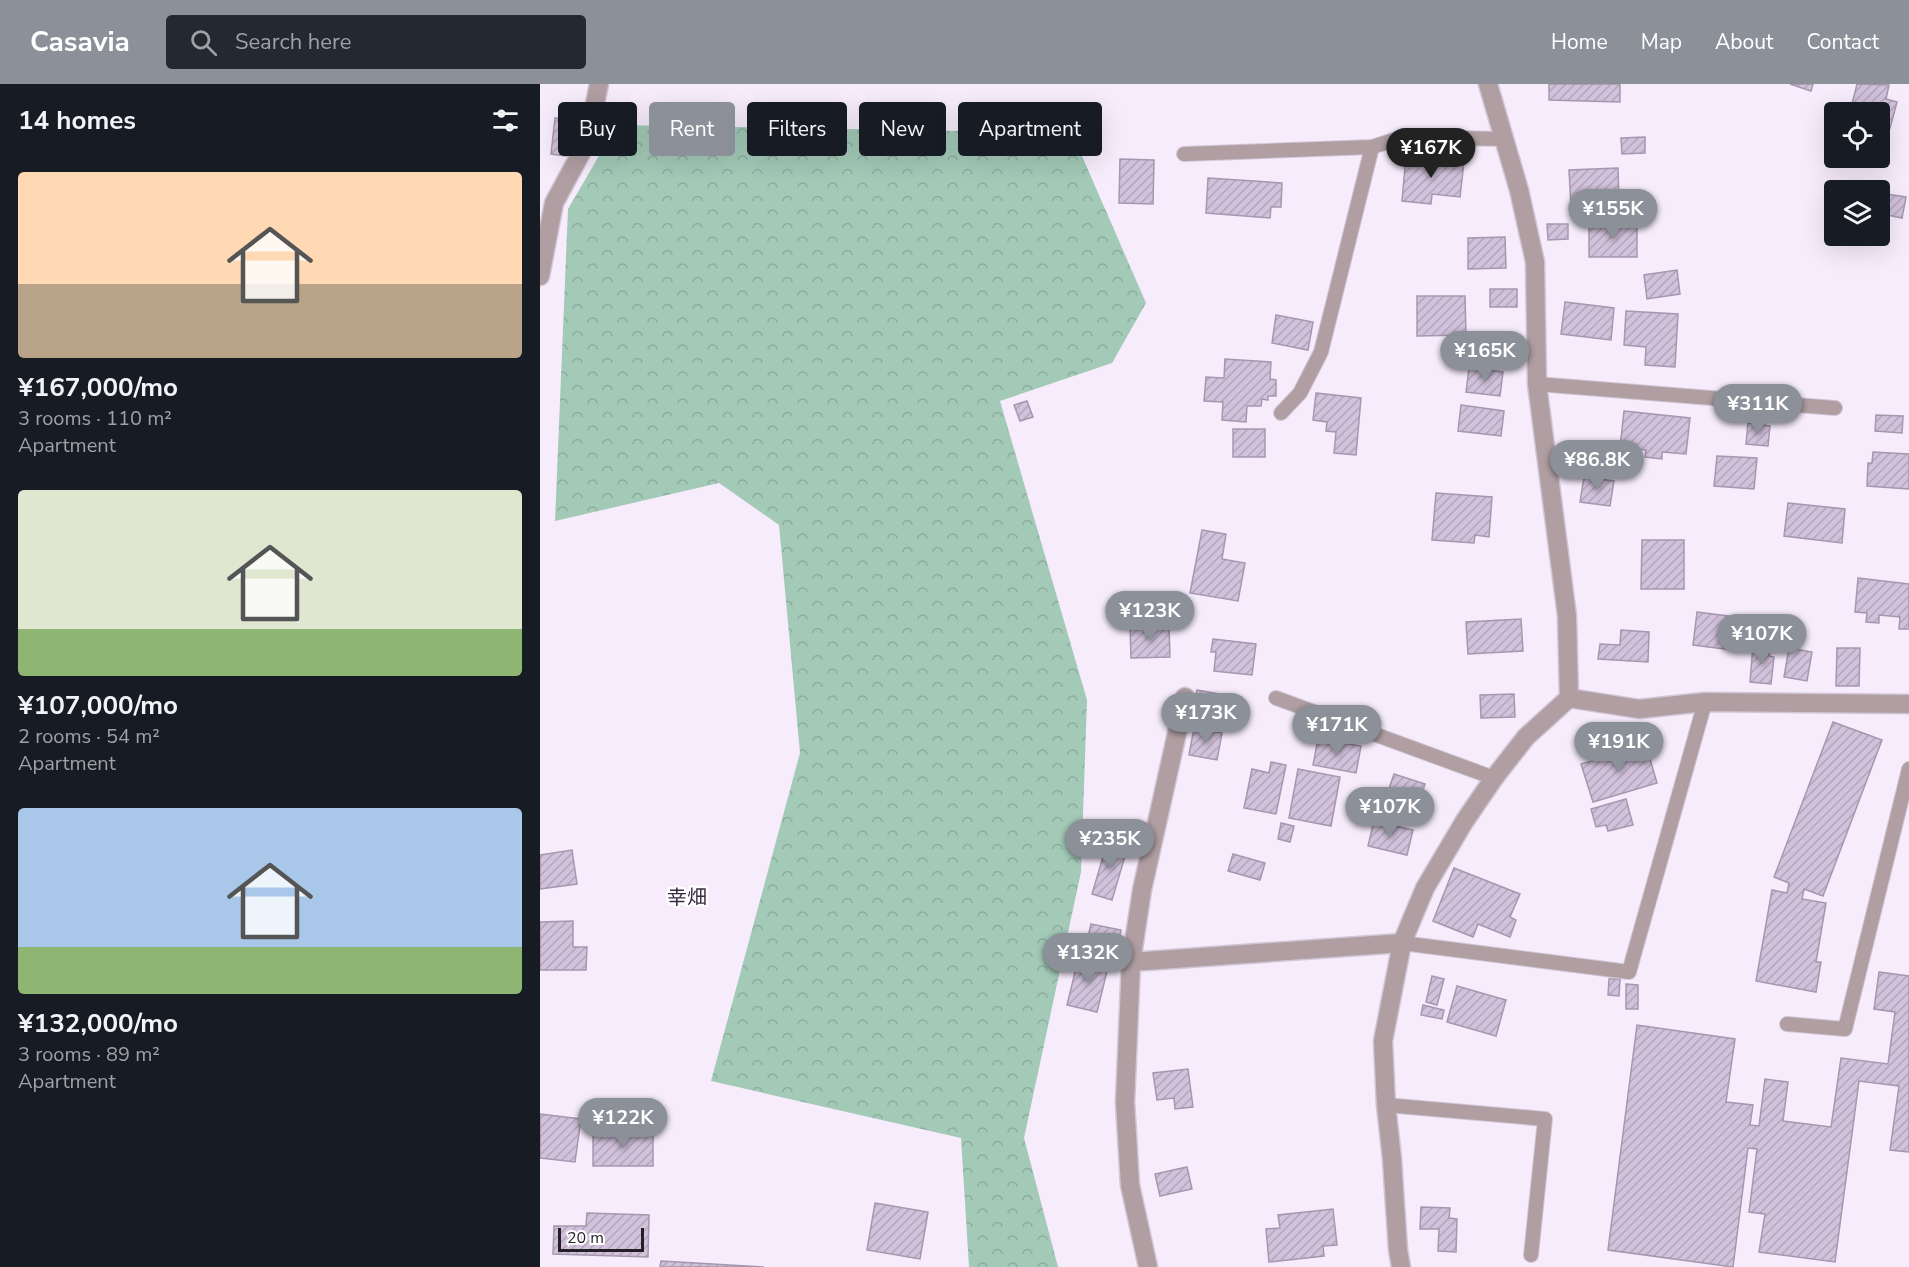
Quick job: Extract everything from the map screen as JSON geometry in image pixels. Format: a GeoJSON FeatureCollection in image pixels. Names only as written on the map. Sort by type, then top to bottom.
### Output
{"type":"FeatureCollection","features":[{"type":"Feature","properties":{"kind":"street"},"geometry":{"type":"LineString","coordinates":[[540,276],[554,203],[587,142],[599,84]]}},
{"type":"Feature","properties":{"kind":"street"},"geometry":{"type":"LineString","coordinates":[[1401,1267],[1386,1105],[1383,1041],[1402,943],[1425,888],[1464,822],[1526,737],[1569,698],[1567,616],[1537,384],[1535,262],[1519,190],[1488,84]]}},
{"type":"Feature","properties":{"kind":"street"},"geometry":{"type":"LineString","coordinates":[[1148,1267],[1130,1185],[1125,1102],[1131,962],[1142,890],[1185,697]]}},
{"type":"Feature","properties":{"kind":"street"},"geometry":{"type":"LineString","coordinates":[[1569,698],[1640,709],[1705,702],[1909,704]]}},
{"type":"Feature","properties":{"kind":"street"},"geometry":{"type":"LineString","coordinates":[[1131,962],[1402,943]]}},
{"type":"Feature","properties":{"kind":"lane"},"geometry":{"type":"LineString","coordinates":[[1184,154],[1372,147],[1402,137],[1504,139]]}},
{"type":"Feature","properties":{"kind":"lane"},"geometry":{"type":"LineString","coordinates":[[1281,413],[1300,393],[1321,352],[1372,147]]}},
{"type":"Feature","properties":{"kind":"lane"},"geometry":{"type":"LineString","coordinates":[[1537,384],[1835,408]]}},
{"type":"Feature","properties":{"kind":"lane"},"geometry":{"type":"LineString","coordinates":[[1276,698],[1494,778]]}},
{"type":"Feature","properties":{"kind":"lane"},"geometry":{"type":"LineString","coordinates":[[1402,943],[1629,972],[1705,702]]}},
{"type":"Feature","properties":{"kind":"lane"},"geometry":{"type":"LineString","coordinates":[[1787,1024],[1845,1029],[1909,770]]}},
{"type":"Feature","properties":{"kind":"lane"},"geometry":{"type":"LineString","coordinates":[[1386,1105],[1545,1119],[1531,1255]]}},
{"type":"Feature","properties":{"kind":"green space"},"geometry":{"type":"Polygon","coordinates":[[[637,125],[649,126],[649,156],[735,156],[735,127],[747,127],[747,156],[847,156],[847,129],[859,129],[859,156],[946,156],[946,131],[958,131],[958,156],[1082,156],[1146,303],[1112,363],[1000,401],[1087,700],[1081,872],[1024,1138],[1058,1267],[969,1267],[961,1138],[711,1081],[800,753],[779,525],[719,483],[555,521],[568,209],[599,156],[637,156],[637,125]]]}},
{"type":"Feature","properties":{"kind":"building"},"geometry":{"type":"Polygon","coordinates":[[[1549,84],[1620,84],[1620,102],[1549,100],[1549,84]]]}},
{"type":"Feature","properties":{"kind":"building"},"geometry":{"type":"Polygon","coordinates":[[[1790,84],[1813,84],[1811,91],[1790,84]]]}},
{"type":"Feature","properties":{"kind":"building"},"geometry":{"type":"Polygon","coordinates":[[[1857,84],[1889,85],[1886,99],[1897,102],[1890,128],[1890,102],[1852,102],[1857,84]]]}},
{"type":"Feature","properties":{"kind":"building"},"geometry":{"type":"Polygon","coordinates":[[[555,118],[558,118],[558,155],[551,154],[555,118]]]}},
{"type":"Feature","properties":{"kind":"building"},"geometry":{"type":"Polygon","coordinates":[[[1645,137],[1645,153],[1622,154],[1621,138],[1645,137]]]}},
{"type":"Feature","properties":{"kind":"building"},"geometry":{"type":"Polygon","coordinates":[[[1406,156],[1464,162],[1460,197],[1432,194],[1431,204],[1402,201],[1406,156]]]}},
{"type":"Feature","properties":{"kind":"building"},"geometry":{"type":"Polygon","coordinates":[[[1120,159],[1154,160],[1153,204],[1119,203],[1120,159]]]}},
{"type":"Feature","properties":{"kind":"building"},"geometry":{"type":"Polygon","coordinates":[[[1618,168],[1619,203],[1571,205],[1569,170],[1618,168]]]}},
{"type":"Feature","properties":{"kind":"building"},"geometry":{"type":"Polygon","coordinates":[[[1208,178],[1282,183],[1281,207],[1271,207],[1270,218],[1206,213],[1208,178]]]}},
{"type":"Feature","properties":{"kind":"building"},"geometry":{"type":"Polygon","coordinates":[[[1890,195],[1906,197],[1902,218],[1890,216],[1890,195]]]}},
{"type":"Feature","properties":{"kind":"building"},"geometry":{"type":"Polygon","coordinates":[[[1589,222],[1637,223],[1637,257],[1589,257],[1589,222]]]}},
{"type":"Feature","properties":{"kind":"building"},"geometry":{"type":"Polygon","coordinates":[[[1547,224],[1568,224],[1568,239],[1548,240],[1547,224]]]}},
{"type":"Feature","properties":{"kind":"building"},"geometry":{"type":"Polygon","coordinates":[[[1505,237],[1506,268],[1468,269],[1468,238],[1505,237]]]}},
{"type":"Feature","properties":{"kind":"building"},"geometry":{"type":"Polygon","coordinates":[[[1677,270],[1680,294],[1647,299],[1644,275],[1677,270]]]}},
{"type":"Feature","properties":{"kind":"building"},"geometry":{"type":"Polygon","coordinates":[[[1490,289],[1517,289],[1517,307],[1490,307],[1490,289]]]}},
{"type":"Feature","properties":{"kind":"building"},"geometry":{"type":"Polygon","coordinates":[[[1417,296],[1465,296],[1466,335],[1417,336],[1417,296]]]}},
{"type":"Feature","properties":{"kind":"building"},"geometry":{"type":"Polygon","coordinates":[[[1565,302],[1614,308],[1611,340],[1561,334],[1565,302]]]}},
{"type":"Feature","properties":{"kind":"building"},"geometry":{"type":"Polygon","coordinates":[[[1626,311],[1678,314],[1675,367],[1645,365],[1646,347],[1624,345],[1626,311]]]}},
{"type":"Feature","properties":{"kind":"building"},"geometry":{"type":"Polygon","coordinates":[[[1276,315],[1313,322],[1308,350],[1272,343],[1276,315]]]}},
{"type":"Feature","properties":{"kind":"building"},"geometry":{"type":"Polygon","coordinates":[[[1225,359],[1271,362],[1270,379],[1276,380],[1276,396],[1268,396],[1268,400],[1262,399],[1261,406],[1247,406],[1246,422],[1222,420],[1223,402],[1204,401],[1206,377],[1224,378],[1225,359]]]}},
{"type":"Feature","properties":{"kind":"building"},"geometry":{"type":"Polygon","coordinates":[[[1469,368],[1503,372],[1500,396],[1466,392],[1469,368]]]}},
{"type":"Feature","properties":{"kind":"building"},"geometry":{"type":"Polygon","coordinates":[[[1316,393],[1361,398],[1356,455],[1334,453],[1336,432],[1326,431],[1327,422],[1313,420],[1316,393]]]}},
{"type":"Feature","properties":{"kind":"building"},"geometry":{"type":"Polygon","coordinates":[[[1027,401],[1033,417],[1020,421],[1014,405],[1027,401]]]}},
{"type":"Feature","properties":{"kind":"building"},"geometry":{"type":"Polygon","coordinates":[[[1461,405],[1504,411],[1501,436],[1458,431],[1461,405]]]}},
{"type":"Feature","properties":{"kind":"building"},"geometry":{"type":"Polygon","coordinates":[[[1624,411],[1690,418],[1686,454],[1662,452],[1662,459],[1645,457],[1646,450],[1620,448],[1624,411]]]}},
{"type":"Feature","properties":{"kind":"building"},"geometry":{"type":"Polygon","coordinates":[[[1876,415],[1903,416],[1902,433],[1875,431],[1876,415]]]}},
{"type":"Feature","properties":{"kind":"building"},"geometry":{"type":"Polygon","coordinates":[[[1748,423],[1770,426],[1768,446],[1746,444],[1748,423]]]}},
{"type":"Feature","properties":{"kind":"building"},"geometry":{"type":"Polygon","coordinates":[[[1233,429],[1265,429],[1265,457],[1233,457],[1233,429]]]}},
{"type":"Feature","properties":{"kind":"building"},"geometry":{"type":"Polygon","coordinates":[[[1873,452],[1909,454],[1909,489],[1867,486],[1868,463],[1872,463],[1873,452]]]}},
{"type":"Feature","properties":{"kind":"building"},"geometry":{"type":"Polygon","coordinates":[[[1717,456],[1757,458],[1754,489],[1714,486],[1717,456]]]}},
{"type":"Feature","properties":{"kind":"building"},"geometry":{"type":"Polygon","coordinates":[[[1584,477],[1614,481],[1610,506],[1580,502],[1584,477]]]}},
{"type":"Feature","properties":{"kind":"building"},"geometry":{"type":"Polygon","coordinates":[[[1436,493],[1492,497],[1489,537],[1475,535],[1474,543],[1432,540],[1436,493]]]}},
{"type":"Feature","properties":{"kind":"building"},"geometry":{"type":"Polygon","coordinates":[[[1788,503],[1845,509],[1842,543],[1784,536],[1788,503]]]}},
{"type":"Feature","properties":{"kind":"building"},"geometry":{"type":"Polygon","coordinates":[[[1202,530],[1226,534],[1222,559],[1245,563],[1238,601],[1190,593],[1202,530]]]}},
{"type":"Feature","properties":{"kind":"building"},"geometry":{"type":"Polygon","coordinates":[[[1642,540],[1684,540],[1684,589],[1641,589],[1642,540]]]}},
{"type":"Feature","properties":{"kind":"building"},"geometry":{"type":"Polygon","coordinates":[[[1858,578],[1909,584],[1909,629],[1899,629],[1900,617],[1879,615],[1879,623],[1866,622],[1867,613],[1855,612],[1858,578]]]}},
{"type":"Feature","properties":{"kind":"building"},"geometry":{"type":"Polygon","coordinates":[[[1697,612],[1752,619],[1748,652],[1693,645],[1697,612]]]}},
{"type":"Feature","properties":{"kind":"building"},"geometry":{"type":"Polygon","coordinates":[[[1521,619],[1523,651],[1468,654],[1466,622],[1521,619]]]}},
{"type":"Feature","properties":{"kind":"building"},"geometry":{"type":"Polygon","coordinates":[[[1169,627],[1170,657],[1131,658],[1130,628],[1169,627]]]}},
{"type":"Feature","properties":{"kind":"building"},"geometry":{"type":"Polygon","coordinates":[[[1621,630],[1649,632],[1648,662],[1598,659],[1600,644],[1620,645],[1621,630]]]}},
{"type":"Feature","properties":{"kind":"building"},"geometry":{"type":"Polygon","coordinates":[[[1213,639],[1256,644],[1252,675],[1214,671],[1216,652],[1211,652],[1213,639]]]}},
{"type":"Feature","properties":{"kind":"building"},"geometry":{"type":"Polygon","coordinates":[[[1753,645],[1770,647],[1769,656],[1774,657],[1771,684],[1750,682],[1753,645]]]}},
{"type":"Feature","properties":{"kind":"building"},"geometry":{"type":"Polygon","coordinates":[[[1789,648],[1812,652],[1807,681],[1784,677],[1789,648]]]}},
{"type":"Feature","properties":{"kind":"building"},"geometry":{"type":"Polygon","coordinates":[[[1837,648],[1860,648],[1859,686],[1836,686],[1837,648]]]}},
{"type":"Feature","properties":{"kind":"building"},"geometry":{"type":"Polygon","coordinates":[[[1197,690],[1226,695],[1222,724],[1192,719],[1197,690]]]}},
{"type":"Feature","properties":{"kind":"building"},"geometry":{"type":"Polygon","coordinates":[[[1514,694],[1515,717],[1481,718],[1480,695],[1514,694]]]}},
{"type":"Feature","properties":{"kind":"building"},"geometry":{"type":"Polygon","coordinates":[[[1833,722],[1882,740],[1823,896],[1804,889],[1802,899],[1826,903],[1816,962],[1821,962],[1816,992],[1756,981],[1772,890],[1787,893],[1789,883],[1774,877],[1833,722]]]}},
{"type":"Feature","properties":{"kind":"building"},"geometry":{"type":"Polygon","coordinates":[[[1194,728],[1222,733],[1217,760],[1189,755],[1194,728]]]}},
{"type":"Feature","properties":{"kind":"building"},"geometry":{"type":"Polygon","coordinates":[[[1318,739],[1361,746],[1356,773],[1313,765],[1318,739]]]}},
{"type":"Feature","properties":{"kind":"building"},"geometry":{"type":"Polygon","coordinates":[[[1646,745],[1657,783],[1593,802],[1581,764],[1646,745]]]}},
{"type":"Feature","properties":{"kind":"building"},"geometry":{"type":"Polygon","coordinates":[[[1271,762],[1286,765],[1276,814],[1244,808],[1252,769],[1269,773],[1271,762]]]}},
{"type":"Feature","properties":{"kind":"building"},"geometry":{"type":"Polygon","coordinates":[[[1298,769],[1340,777],[1331,826],[1289,818],[1298,769]]]}},
{"type":"Feature","properties":{"kind":"building"},"geometry":{"type":"Polygon","coordinates":[[[1394,774],[1425,784],[1417,808],[1411,806],[1406,821],[1381,812],[1394,774]]]}},
{"type":"Feature","properties":{"kind":"building"},"geometry":{"type":"Polygon","coordinates":[[[1626,799],[1633,825],[1608,831],[1606,825],[1596,827],[1591,809],[1626,799]]]}},
{"type":"Feature","properties":{"kind":"building"},"geometry":{"type":"Polygon","coordinates":[[[1374,821],[1413,830],[1407,855],[1368,846],[1374,821]]]}},
{"type":"Feature","properties":{"kind":"building"},"geometry":{"type":"Polygon","coordinates":[[[1281,823],[1294,826],[1290,842],[1278,839],[1281,823]]]}},
{"type":"Feature","properties":{"kind":"building"},"geometry":{"type":"Polygon","coordinates":[[[1108,840],[1128,846],[1112,900],[1092,894],[1108,840]]]}},
{"type":"Feature","properties":{"kind":"building"},"geometry":{"type":"Polygon","coordinates":[[[572,850],[577,884],[540,889],[540,855],[572,850]]]}},
{"type":"Feature","properties":{"kind":"building"},"geometry":{"type":"Polygon","coordinates":[[[1233,854],[1265,863],[1260,880],[1228,871],[1233,854]]]}},
{"type":"Feature","properties":{"kind":"building"},"geometry":{"type":"Polygon","coordinates":[[[1454,868],[1520,894],[1510,917],[1516,920],[1510,937],[1478,924],[1473,937],[1433,921],[1454,868]]]}},
{"type":"Feature","properties":{"kind":"building"},"geometry":{"type":"Polygon","coordinates":[[[573,921],[573,947],[587,947],[586,970],[540,970],[540,922],[573,921]]]}},
{"type":"Feature","properties":{"kind":"building"},"geometry":{"type":"Polygon","coordinates":[[[1091,924],[1121,930],[1117,948],[1087,941],[1091,924]]]}},
{"type":"Feature","properties":{"kind":"building"},"geometry":{"type":"Polygon","coordinates":[[[1079,956],[1109,963],[1097,1012],[1067,1005],[1079,956]]]}},
{"type":"Feature","properties":{"kind":"building"},"geometry":{"type":"Polygon","coordinates":[[[1879,972],[1909,976],[1909,1152],[1890,1150],[1899,1086],[1859,1081],[1835,1262],[1759,1252],[1765,1214],[1749,1212],[1757,1149],[1748,1148],[1733,1267],[1608,1250],[1637,1025],[1735,1039],[1726,1102],[1753,1105],[1750,1125],[1759,1126],[1765,1079],[1788,1082],[1783,1121],[1831,1127],[1841,1058],[1888,1064],[1895,1012],[1874,1009],[1879,972]]]}},
{"type":"Feature","properties":{"kind":"building"},"geometry":{"type":"Polygon","coordinates":[[[1432,976],[1444,979],[1437,1005],[1426,1002],[1432,976]]]}},
{"type":"Feature","properties":{"kind":"building"},"geometry":{"type":"Polygon","coordinates":[[[1609,979],[1620,979],[1619,996],[1608,995],[1609,979]]]}},
{"type":"Feature","properties":{"kind":"building"},"geometry":{"type":"Polygon","coordinates":[[[1626,984],[1638,985],[1638,1009],[1626,1009],[1626,984]]]}},
{"type":"Feature","properties":{"kind":"building"},"geometry":{"type":"Polygon","coordinates":[[[1457,986],[1506,1000],[1496,1036],[1447,1022],[1457,986]]]}},
{"type":"Feature","properties":{"kind":"building"},"geometry":{"type":"Polygon","coordinates":[[[1423,1005],[1444,1010],[1442,1019],[1421,1015],[1423,1005]]]}},
{"type":"Feature","properties":{"kind":"building"},"geometry":{"type":"Polygon","coordinates":[[[1188,1069],[1193,1107],[1175,1109],[1174,1098],[1157,1100],[1153,1073],[1188,1069]]]}},
{"type":"Feature","properties":{"kind":"building"},"geometry":{"type":"Polygon","coordinates":[[[540,1114],[581,1119],[575,1162],[540,1158],[540,1114]]]}},
{"type":"Feature","properties":{"kind":"building"},"geometry":{"type":"Polygon","coordinates":[[[593,1132],[653,1132],[653,1166],[593,1166],[593,1132]]]}},
{"type":"Feature","properties":{"kind":"building"},"geometry":{"type":"Polygon","coordinates":[[[1187,1167],[1192,1189],[1160,1196],[1155,1174],[1187,1167]]]}},
{"type":"Feature","properties":{"kind":"building"},"geometry":{"type":"Polygon","coordinates":[[[875,1203],[928,1212],[920,1259],[867,1250],[875,1203]]]}},
{"type":"Feature","properties":{"kind":"building"},"geometry":{"type":"Polygon","coordinates":[[[1421,1207],[1450,1208],[1449,1218],[1457,1219],[1456,1252],[1438,1251],[1439,1229],[1420,1229],[1421,1207]]]}},
{"type":"Feature","properties":{"kind":"building"},"geometry":{"type":"Polygon","coordinates":[[[1333,1209],[1337,1245],[1323,1246],[1324,1256],[1269,1262],[1266,1229],[1280,1228],[1278,1215],[1333,1209]]]}},
{"type":"Feature","properties":{"kind":"building"},"geometry":{"type":"Polygon","coordinates":[[[587,1213],[649,1215],[648,1257],[553,1254],[554,1226],[586,1226],[587,1213]]]}},
{"type":"Feature","properties":{"kind":"building"},"geometry":{"type":"Polygon","coordinates":[[[661,1261],[764,1267],[660,1267],[661,1261]]]}},
{"type":"Feature","properties":{"kind":"district","name":"幸畑"},"geometry":{"type":"Point","coordinates":[687,897]}}]}
